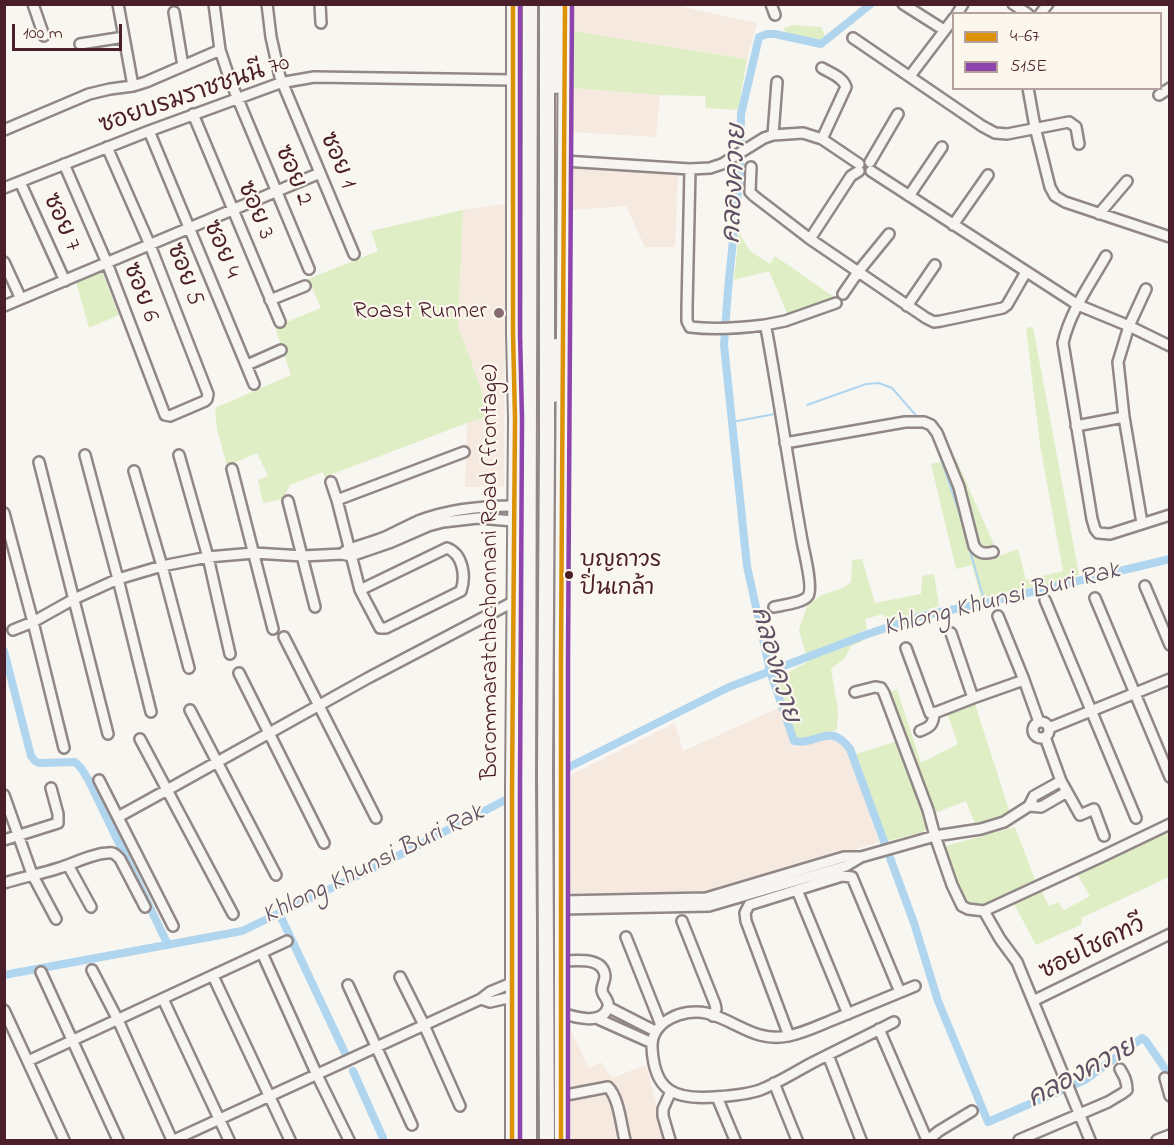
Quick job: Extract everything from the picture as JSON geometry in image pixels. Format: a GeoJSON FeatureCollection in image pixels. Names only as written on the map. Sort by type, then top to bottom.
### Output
{"type":"FeatureCollection","features":[{"type":"Feature","properties":{"kind":"highway"},"geometry":{"type":"LineString","coordinates":[[529,1140],[530,4]]}},
{"type":"Feature","properties":{"kind":"highway"},"geometry":{"type":"LineString","coordinates":[[547,4],[545,771],[547,1140]]}},
{"type":"Feature","properties":{"kind":"main road","name":"Borommaratchachonnani Road (frontage)"},"geometry":{"type":"LineString","coordinates":[[512,1140],[513,4]]}},
{"type":"Feature","properties":{"kind":"main road"},"geometry":{"type":"LineString","coordinates":[[514,419],[518,393],[519,326],[520,4]]}},
{"type":"Feature","properties":{"kind":"main road"},"geometry":{"type":"LineString","coordinates":[[547,440],[553,407],[556,340],[556,4]]}},
{"type":"Feature","properties":{"kind":"main road"},"geometry":{"type":"LineString","coordinates":[[561,1140],[564,4]]}},
{"type":"Feature","properties":{"kind":"main road"},"geometry":{"type":"LineString","coordinates":[[519,326],[529,435]]}},
{"type":"Feature","properties":{"kind":"main road"},"geometry":{"type":"LineString","coordinates":[[556,340],[562,436]]}},
{"type":"Feature","properties":{"kind":"street"},"geometry":{"type":"LineString","coordinates":[[33,4],[44,36]]}},
{"type":"Feature","properties":{"kind":"street"},"geometry":{"type":"LineString","coordinates":[[118,4],[133,86]]}},
{"type":"Feature","properties":{"kind":"street","name":"ซอย 2"},"geometry":{"type":"LineString","coordinates":[[214,4],[220,50],[309,269]]}},
{"type":"Feature","properties":{"kind":"street","name":"ซอย 1"},"geometry":{"type":"LineString","coordinates":[[267,4],[271,37],[282,82],[354,254]]}},
{"type":"Feature","properties":{"kind":"street"},"geometry":{"type":"LineString","coordinates":[[320,4],[321,23]]}},
{"type":"Feature","properties":{"kind":"street"},"geometry":{"type":"LineString","coordinates":[[771,4],[775,15]]}},
{"type":"Feature","properties":{"kind":"street"},"geometry":{"type":"LineString","coordinates":[[903,4],[944,30]]}},
{"type":"Feature","properties":{"kind":"street"},"geometry":{"type":"LineString","coordinates":[[174,12],[183,66]]}},
{"type":"Feature","properties":{"kind":"street"},"geometry":{"type":"LineString","coordinates":[[910,76],[952,20]]}},
{"type":"Feature","properties":{"kind":"street"},"geometry":{"type":"LineString","coordinates":[[80,44],[124,37]]}},
{"type":"Feature","properties":{"kind":"street"},"geometry":{"type":"LineString","coordinates":[[853,38],[995,133],[1007,134],[1069,122],[1076,127],[1079,144]]}},
{"type":"Feature","properties":{"kind":"street"},"geometry":{"type":"LineString","coordinates":[[4,130],[89,94],[146,82],[220,50]]}},
{"type":"Feature","properties":{"kind":"street"},"geometry":{"type":"LineString","coordinates":[[822,68],[839,78],[846,87],[822,139]]}},
{"type":"Feature","properties":{"kind":"street","name":"ซอยบรมราชชนนี 70"},"geometry":{"type":"LineString","coordinates":[[4,188],[193,114],[282,82],[325,77],[513,80]]}},
{"type":"Feature","properties":{"kind":"street"},"geometry":{"type":"LineString","coordinates":[[773,135],[777,82]]}},
{"type":"Feature","properties":{"kind":"street"},"geometry":{"type":"LineString","coordinates":[[1159,95],[1170,88]]}},
{"type":"Feature","properties":{"kind":"street"},"geometry":{"type":"LineString","coordinates":[[1028,90],[1035,128],[1050,187],[1055,196],[1065,202],[1170,237]]}},
{"type":"Feature","properties":{"kind":"street","name":"ซอย 3"},"geometry":{"type":"LineString","coordinates":[[193,114],[280,322]]}},
{"type":"Feature","properties":{"kind":"street"},"geometry":{"type":"LineString","coordinates":[[564,161],[690,169],[710,168],[722,164],[764,138],[773,135],[803,133],[822,139],[859,167],[864,174],[867,174],[898,114]]}},
{"type":"Feature","properties":{"kind":"street","name":"ซอย 4"},"geometry":{"type":"LineString","coordinates":[[149,131],[255,384]]}},
{"type":"Feature","properties":{"kind":"street","name":"ซอย 5"},"geometry":{"type":"LineString","coordinates":[[107,147],[150,245],[207,394],[206,401],[188,409]]}},
{"type":"Feature","properties":{"kind":"street"},"geometry":{"type":"LineString","coordinates":[[909,196],[942,147]]}},
{"type":"Feature","properties":{"kind":"street","name":"ซอย 6"},"geometry":{"type":"LineString","coordinates":[[64,164],[107,263],[165,415],[170,416],[188,409]]}},
{"type":"Feature","properties":{"kind":"street"},"geometry":{"type":"LineString","coordinates":[[751,167],[750,192],[754,196],[810,239],[934,322],[998,310],[1007,305],[1026,272]]}},
{"type":"Feature","properties":{"kind":"street"},"geometry":{"type":"LineString","coordinates":[[810,239],[859,167]]}},
{"type":"Feature","properties":{"kind":"street"},"geometry":{"type":"LineString","coordinates":[[870,167],[909,196],[1078,305],[1170,346]]}},
{"type":"Feature","properties":{"kind":"street"},"geometry":{"type":"LineString","coordinates":[[690,169],[687,321],[690,327],[765,325],[785,321],[836,303]]}},
{"type":"Feature","properties":{"kind":"street"},"geometry":{"type":"LineString","coordinates":[[4,306],[320,173]]}},
{"type":"Feature","properties":{"kind":"street"},"geometry":{"type":"LineString","coordinates":[[953,225],[988,175]]}},
{"type":"Feature","properties":{"kind":"street"},"geometry":{"type":"LineString","coordinates":[[1099,214],[1127,181]]}},
{"type":"Feature","properties":{"kind":"street","name":"ซอย 7"},"geometry":{"type":"LineString","coordinates":[[20,182],[65,280]]}},
{"type":"Feature","properties":{"kind":"street"},"geometry":{"type":"LineString","coordinates":[[843,294],[889,234]]}},
{"type":"Feature","properties":{"kind":"street"},"geometry":{"type":"LineString","coordinates":[[1106,256],[1078,305],[1065,332],[1063,343],[1092,519],[1098,533],[1110,534],[1170,515]]}},
{"type":"Feature","properties":{"kind":"street"},"geometry":{"type":"LineString","coordinates":[[4,262],[21,299]]}},
{"type":"Feature","properties":{"kind":"street"},"geometry":{"type":"LineString","coordinates":[[907,306],[935,265]]}},
{"type":"Feature","properties":{"kind":"street"},"geometry":{"type":"LineString","coordinates":[[270,300],[305,286]]}},
{"type":"Feature","properties":{"kind":"street"},"geometry":{"type":"LineString","coordinates":[[1142,524],[1124,417],[1118,362],[1129,326],[1146,289]]}},
{"type":"Feature","properties":{"kind":"street"},"geometry":{"type":"LineString","coordinates":[[765,325],[809,576],[807,597],[797,602],[774,607]]}},
{"type":"Feature","properties":{"kind":"street"},"geometry":{"type":"LineString","coordinates":[[247,365],[281,350]]}},
{"type":"Feature","properties":{"kind":"street"},"geometry":{"type":"LineString","coordinates":[[1076,426],[1124,417]]}},
{"type":"Feature","properties":{"kind":"street"},"geometry":{"type":"LineString","coordinates":[[785,443],[905,422],[921,422],[931,425],[947,456],[974,546],[981,553],[993,552]]}},
{"type":"Feature","properties":{"kind":"street"},"geometry":{"type":"LineString","coordinates":[[337,500],[464,452]]}},
{"type":"Feature","properties":{"kind":"street"},"geometry":{"type":"LineString","coordinates":[[85,455],[151,712]]}},
{"type":"Feature","properties":{"kind":"street"},"geometry":{"type":"LineString","coordinates":[[179,455],[208,557],[230,654]]}},
{"type":"Feature","properties":{"kind":"street"},"geometry":{"type":"LineString","coordinates":[[39,462],[108,734]]}},
{"type":"Feature","properties":{"kind":"street"},"geometry":{"type":"LineString","coordinates":[[232,469],[273,628]]}},
{"type":"Feature","properties":{"kind":"street"},"geometry":{"type":"LineString","coordinates":[[134,471],[189,668]]}},
{"type":"Feature","properties":{"kind":"street"},"geometry":{"type":"LineString","coordinates":[[331,482],[348,553],[360,590],[378,626],[386,628],[461,591],[463,585],[460,561],[454,552],[447,548],[360,590]]}},
{"type":"Feature","properties":{"kind":"street"},"geometry":{"type":"LineString","coordinates":[[288,501],[315,607]]}},
{"type":"Feature","properties":{"kind":"street"},"geometry":{"type":"LineString","coordinates":[[487,506],[487,518]]}},
{"type":"Feature","properties":{"kind":"street"},"geometry":{"type":"LineString","coordinates":[[348,553],[434,516],[487,506],[514,506]]}},
{"type":"Feature","properties":{"kind":"street"},"geometry":{"type":"LineString","coordinates":[[4,513],[64,748]]}},
{"type":"Feature","properties":{"kind":"street"},"geometry":{"type":"LineString","coordinates":[[13,630],[118,579],[162,566],[208,557],[254,553],[303,556],[348,553],[389,543],[428,526],[465,518],[514,521]]}},
{"type":"Feature","properties":{"kind":"street"},"geometry":{"type":"LineString","coordinates":[[1144,586],[1170,645]]}},
{"type":"Feature","properties":{"kind":"street"},"geometry":{"type":"LineString","coordinates":[[1095,598],[1170,777]]}},
{"type":"Feature","properties":{"kind":"street"},"geometry":{"type":"LineString","coordinates":[[1045,600],[1136,818]]}},
{"type":"Feature","properties":{"kind":"street"},"geometry":{"type":"LineString","coordinates":[[117,817],[319,705],[513,602]]}},
{"type":"Feature","properties":{"kind":"street"},"geometry":{"type":"LineString","coordinates":[[998,616],[1039,722]]}},
{"type":"Feature","properties":{"kind":"street"},"geometry":{"type":"LineString","coordinates":[[951,633],[973,698]]}},
{"type":"Feature","properties":{"kind":"street"},"geometry":{"type":"LineString","coordinates":[[285,637],[376,818]]}},
{"type":"Feature","properties":{"kind":"street"},"geometry":{"type":"LineString","coordinates":[[906,648],[927,707],[930,713],[934,714]]}},
{"type":"Feature","properties":{"kind":"street"},"geometry":{"type":"LineString","coordinates":[[239,674],[324,843]]}},
{"type":"Feature","properties":{"kind":"street"},"geometry":{"type":"LineString","coordinates":[[1104,836],[1094,809],[1080,815],[1061,781],[1047,733],[1046,724],[1039,722],[1034,725],[1033,733],[1037,737],[1047,733],[1091,711],[1170,679]]}},
{"type":"Feature","properties":{"kind":"street"},"geometry":{"type":"LineString","coordinates":[[934,714],[1024,680]]}},
{"type":"Feature","properties":{"kind":"street"},"geometry":{"type":"LineString","coordinates":[[855,692],[875,687],[881,688],[884,693],[928,810],[952,885],[962,906],[968,909],[984,911],[1170,824]]}},
{"type":"Feature","properties":{"kind":"street"},"geometry":{"type":"LineString","coordinates":[[190,710],[276,875]]}},
{"type":"Feature","properties":{"kind":"street"},"geometry":{"type":"LineString","coordinates":[[920,731],[933,723],[934,714]]}},
{"type":"Feature","properties":{"kind":"street"},"geometry":{"type":"LineString","coordinates":[[140,739],[233,914]]}},
{"type":"Feature","properties":{"kind":"street"},"geometry":{"type":"LineString","coordinates":[[99,780],[173,926]]}},
{"type":"Feature","properties":{"kind":"street"},"geometry":{"type":"LineString","coordinates":[[561,905],[706,898],[844,857],[861,857],[935,836],[981,829],[1004,822],[1029,806],[1034,796],[1061,781]]}},
{"type":"Feature","properties":{"kind":"street"},"geometry":{"type":"LineString","coordinates":[[4,840],[58,823],[51,788]]}},
{"type":"Feature","properties":{"kind":"street"},"geometry":{"type":"LineString","coordinates":[[1029,806],[1041,807],[1067,792]]}},
{"type":"Feature","properties":{"kind":"street"},"geometry":{"type":"LineString","coordinates":[[4,795],[32,874],[56,919]]}},
{"type":"Feature","properties":{"kind":"street"},"geometry":{"type":"LineString","coordinates":[[4,883],[107,852],[115,854],[120,859],[145,907]]}},
{"type":"Feature","properties":{"kind":"street"},"geometry":{"type":"LineString","coordinates":[[68,865],[91,907]]}},
{"type":"Feature","properties":{"kind":"street"},"geometry":{"type":"LineString","coordinates":[[789,1036],[746,921],[745,913],[749,905],[842,876],[852,877],[900,992]]}},
{"type":"Feature","properties":{"kind":"street"},"geometry":{"type":"LineString","coordinates":[[797,890],[848,1014]]}},
{"type":"Feature","properties":{"kind":"street"},"geometry":{"type":"LineString","coordinates":[[984,911],[1017,962],[1090,1140]]}},
{"type":"Feature","properties":{"kind":"street"},"geometry":{"type":"LineString","coordinates":[[682,921],[715,1004],[714,1016]]}},
{"type":"Feature","properties":{"kind":"street","name":"ซอยโชคทวี"},"geometry":{"type":"LineString","coordinates":[[1033,1001],[1170,934]]}},
{"type":"Feature","properties":{"kind":"street"},"geometry":{"type":"LineString","coordinates":[[626,937],[658,1028]]}},
{"type":"Feature","properties":{"kind":"street"},"geometry":{"type":"LineString","coordinates":[[28,1061],[287,941]]}},
{"type":"Feature","properties":{"kind":"street"},"geometry":{"type":"LineString","coordinates":[[262,953],[349,1140]]}},
{"type":"Feature","properties":{"kind":"street"},"geometry":{"type":"LineString","coordinates":[[561,961],[593,961],[600,965],[605,973],[602,988],[608,1002],[604,1013],[596,1018],[589,1019],[561,1013]]}},
{"type":"Feature","properties":{"kind":"street"},"geometry":{"type":"LineString","coordinates":[[92,970],[118,1020],[173,1140],[269,1098],[512,983]]}},
{"type":"Feature","properties":{"kind":"street"},"geometry":{"type":"LineString","coordinates":[[41,972],[118,1140]]}},
{"type":"Feature","properties":{"kind":"street"},"geometry":{"type":"LineString","coordinates":[[213,976],[290,1140]]}},
{"type":"Feature","properties":{"kind":"street"},"geometry":{"type":"LineString","coordinates":[[400,977],[460,1106]]}},
{"type":"Feature","properties":{"kind":"street"},"geometry":{"type":"LineString","coordinates":[[348,985],[412,1125]]}},
{"type":"Feature","properties":{"kind":"street"},"geometry":{"type":"LineString","coordinates":[[894,1022],[759,1090],[729,1096],[694,1099],[676,1094],[665,1086],[657,1075],[653,1059],[652,1043],[658,1028],[666,1021],[695,1011],[708,1013],[758,1035],[775,1038],[809,1030],[915,986]]}},
{"type":"Feature","properties":{"kind":"street"},"geometry":{"type":"LineString","coordinates":[[481,999],[490,1002],[512,997]]}},
{"type":"Feature","properties":{"kind":"street"},"geometry":{"type":"LineString","coordinates":[[163,999],[229,1140]]}},
{"type":"Feature","properties":{"kind":"street"},"geometry":{"type":"LineString","coordinates":[[608,1007],[658,1028]]}},
{"type":"Feature","properties":{"kind":"street"},"geometry":{"type":"LineString","coordinates":[[4,1010],[64,1140]]}},
{"type":"Feature","properties":{"kind":"street"},"geometry":{"type":"LineString","coordinates":[[596,1018],[652,1043]]}},
{"type":"Feature","properties":{"kind":"street"},"geometry":{"type":"LineString","coordinates":[[879,1029],[928,1140],[972,1111]]}},
{"type":"Feature","properties":{"kind":"street"},"geometry":{"type":"LineString","coordinates":[[828,1055],[861,1140]]}},
{"type":"Feature","properties":{"kind":"street"},"geometry":{"type":"LineString","coordinates":[[1019,1140],[1108,1102],[1127,1090],[1125,1078],[1119,1069]]}},
{"type":"Feature","properties":{"kind":"street"},"geometry":{"type":"LineString","coordinates":[[1165,1078],[1170,1096]]}},
{"type":"Feature","properties":{"kind":"street"},"geometry":{"type":"LineString","coordinates":[[774,1083],[797,1140]]}},
{"type":"Feature","properties":{"kind":"street"},"geometry":{"type":"LineString","coordinates":[[561,1096],[608,1087],[614,1097],[625,1140]]}},
{"type":"Feature","properties":{"kind":"street"},"geometry":{"type":"LineString","coordinates":[[670,1140],[663,1109],[671,1091]]}},
{"type":"Feature","properties":{"kind":"street"},"geometry":{"type":"LineString","coordinates":[[717,1097],[735,1140]]}},
{"type":"Feature","properties":{"kind":"street"},"geometry":{"type":"LineString","coordinates":[[1157,1140],[1170,1135]]}},
{"type":"Feature","properties":{"kind":"shaded area"},"geometry":{"type":"Polygon","coordinates":[[[572,5],[673,5],[757,23],[747,59],[572,31],[572,5]]]}},
{"type":"Feature","properties":{"kind":"shaded area"},"geometry":{"type":"Polygon","coordinates":[[[572,88],[660,95],[656,137],[571,132],[572,88]]]}},
{"type":"Feature","properties":{"kind":"shaded area"},"geometry":{"type":"Polygon","coordinates":[[[570,167],[678,174],[675,247],[645,247],[626,206],[570,210],[570,167]]]}},
{"type":"Feature","properties":{"kind":"shaded area"},"geometry":{"type":"Polygon","coordinates":[[[505,204],[504,487],[465,487],[467,423],[491,416],[458,326],[463,210],[505,204]]]}},
{"type":"Feature","properties":{"kind":"shaded area"},"geometry":{"type":"Polygon","coordinates":[[[781,707],[794,748],[831,737],[840,740],[846,747],[879,842],[703,895],[570,895],[571,775],[675,723],[683,751],[781,707]]]}},
{"type":"Feature","properties":{"kind":"shaded area"},"geometry":{"type":"Polygon","coordinates":[[[571,1031],[589,1068],[601,1062],[612,1078],[646,1065],[666,1140],[571,1140],[571,1031]]]}},
{"type":"Feature","properties":{"kind":"green space"},"geometry":{"type":"Polygon","coordinates":[[[792,25],[821,27],[825,36],[819,40],[790,35],[783,29],[792,25]]]}},
{"type":"Feature","properties":{"kind":"green space"},"geometry":{"type":"Polygon","coordinates":[[[572,31],[747,59],[738,110],[706,108],[705,96],[572,88],[572,31]]]}},
{"type":"Feature","properties":{"kind":"green space"},"geometry":{"type":"Polygon","coordinates":[[[463,210],[458,326],[491,416],[325,477],[323,472],[290,485],[283,499],[263,503],[258,480],[268,476],[257,453],[227,466],[217,429],[215,408],[291,375],[275,327],[321,308],[308,279],[378,251],[371,231],[463,210]]]}},
{"type":"Feature","properties":{"kind":"green space"},"geometry":{"type":"Polygon","coordinates":[[[739,233],[750,251],[770,264],[775,256],[844,304],[791,322],[769,271],[734,280],[739,233]]]}},
{"type":"Feature","properties":{"kind":"green space"},"geometry":{"type":"Polygon","coordinates":[[[102,271],[119,315],[89,328],[76,282],[102,271]]]}},
{"type":"Feature","properties":{"kind":"green space"},"geometry":{"type":"Polygon","coordinates":[[[1033,327],[1079,574],[1075,578],[981,598],[972,565],[956,569],[931,464],[956,459],[999,556],[1018,549],[1026,580],[1063,571],[1040,445],[1026,328],[1033,327]]]}},
{"type":"Feature","properties":{"kind":"green space"},"geometry":{"type":"Polygon","coordinates":[[[862,559],[875,603],[921,594],[922,576],[934,574],[939,606],[887,622],[883,614],[865,619],[867,630],[859,632],[863,641],[851,646],[845,658],[831,669],[838,710],[837,730],[803,739],[796,737],[777,678],[808,662],[799,630],[807,606],[822,595],[843,588],[851,582],[852,560],[862,559]]]}},
{"type":"Feature","properties":{"kind":"green space"},"geometry":{"type":"Polygon","coordinates":[[[897,689],[921,763],[958,744],[947,713],[974,701],[1010,813],[975,824],[966,801],[932,814],[889,693],[897,689]]]}},
{"type":"Feature","properties":{"kind":"green space"},"geometry":{"type":"Polygon","coordinates":[[[898,741],[927,829],[887,841],[856,754],[898,741]]]}},
{"type":"Feature","properties":{"kind":"green space"},"geometry":{"type":"Polygon","coordinates":[[[1015,827],[1035,880],[984,907],[976,903],[964,903],[942,847],[1015,827]]]}},
{"type":"Feature","properties":{"kind":"green space"},"geometry":{"type":"Polygon","coordinates":[[[1169,827],[1169,877],[1081,918],[1082,924],[1036,945],[1013,902],[1040,888],[1049,906],[1058,902],[1064,910],[1090,896],[1076,872],[1169,827]]]}},
{"type":"Feature","properties":{"kind":"waterway","name":"คลองควาย"},"geometry":{"type":"LineString","coordinates":[[871,4],[821,44],[775,34],[759,37],[741,114],[740,171],[724,345],[747,566],[770,671],[794,741],[802,742],[829,735],[843,741],[850,749],[914,923],[938,1001],[988,1122],[1085,1080],[1142,1038],[1170,1076]]}},
{"type":"Feature","properties":{"kind":"waterway"},"geometry":{"type":"LineString","coordinates":[[807,405],[866,384],[879,383],[892,388],[920,420]]}},
{"type":"Feature","properties":{"kind":"waterway"},"geometry":{"type":"LineString","coordinates":[[732,422],[775,414]]}},
{"type":"Feature","properties":{"kind":"waterway"},"geometry":{"type":"LineString","coordinates":[[925,426],[933,436],[958,509],[985,603]]}},
{"type":"Feature","properties":{"kind":"waterway","name":"Khlong Khunsi Buri Rak"},"geometry":{"type":"LineString","coordinates":[[4,975],[242,931],[384,863],[729,687],[921,616],[1170,559]]}},
{"type":"Feature","properties":{"kind":"waterway"},"geometry":{"type":"LineString","coordinates":[[4,651],[31,756],[39,763],[75,762],[81,768],[168,945]]}},
{"type":"Feature","properties":{"kind":"waterway"},"geometry":{"type":"LineString","coordinates":[[279,913],[345,1053]]}},
{"type":"Feature","properties":{"kind":"waterway"},"geometry":{"type":"LineString","coordinates":[[353,1071],[383,1138]]}},
{"type":"Feature","properties":{"kind":"transit line","name":"4-67"},"geometry":{"type":"LineString","coordinates":[[512,1140],[515,419],[513,4]]}},
{"type":"Feature","properties":{"kind":"transit line","name":"515E"},"geometry":{"type":"LineString","coordinates":[[520,4],[522,419],[520,1140]]}},
{"type":"Feature","properties":{"kind":"transit line","name":"4-67"},"geometry":{"type":"LineString","coordinates":[[561,1140],[565,4]]}},
{"type":"Feature","properties":{"kind":"transit line","name":"515E"},"geometry":{"type":"LineString","coordinates":[[568,1140],[572,4]]}},
{"type":"Feature","properties":{"kind":"place","name":"Roast Runner"},"geometry":{"type":"Point","coordinates":[499,313]}},
{"type":"Feature","properties":{"kind":"place","name":"บุญถาวร ปิ่นเกล้า"},"geometry":{"type":"Point","coordinates":[569,575]}}]}
